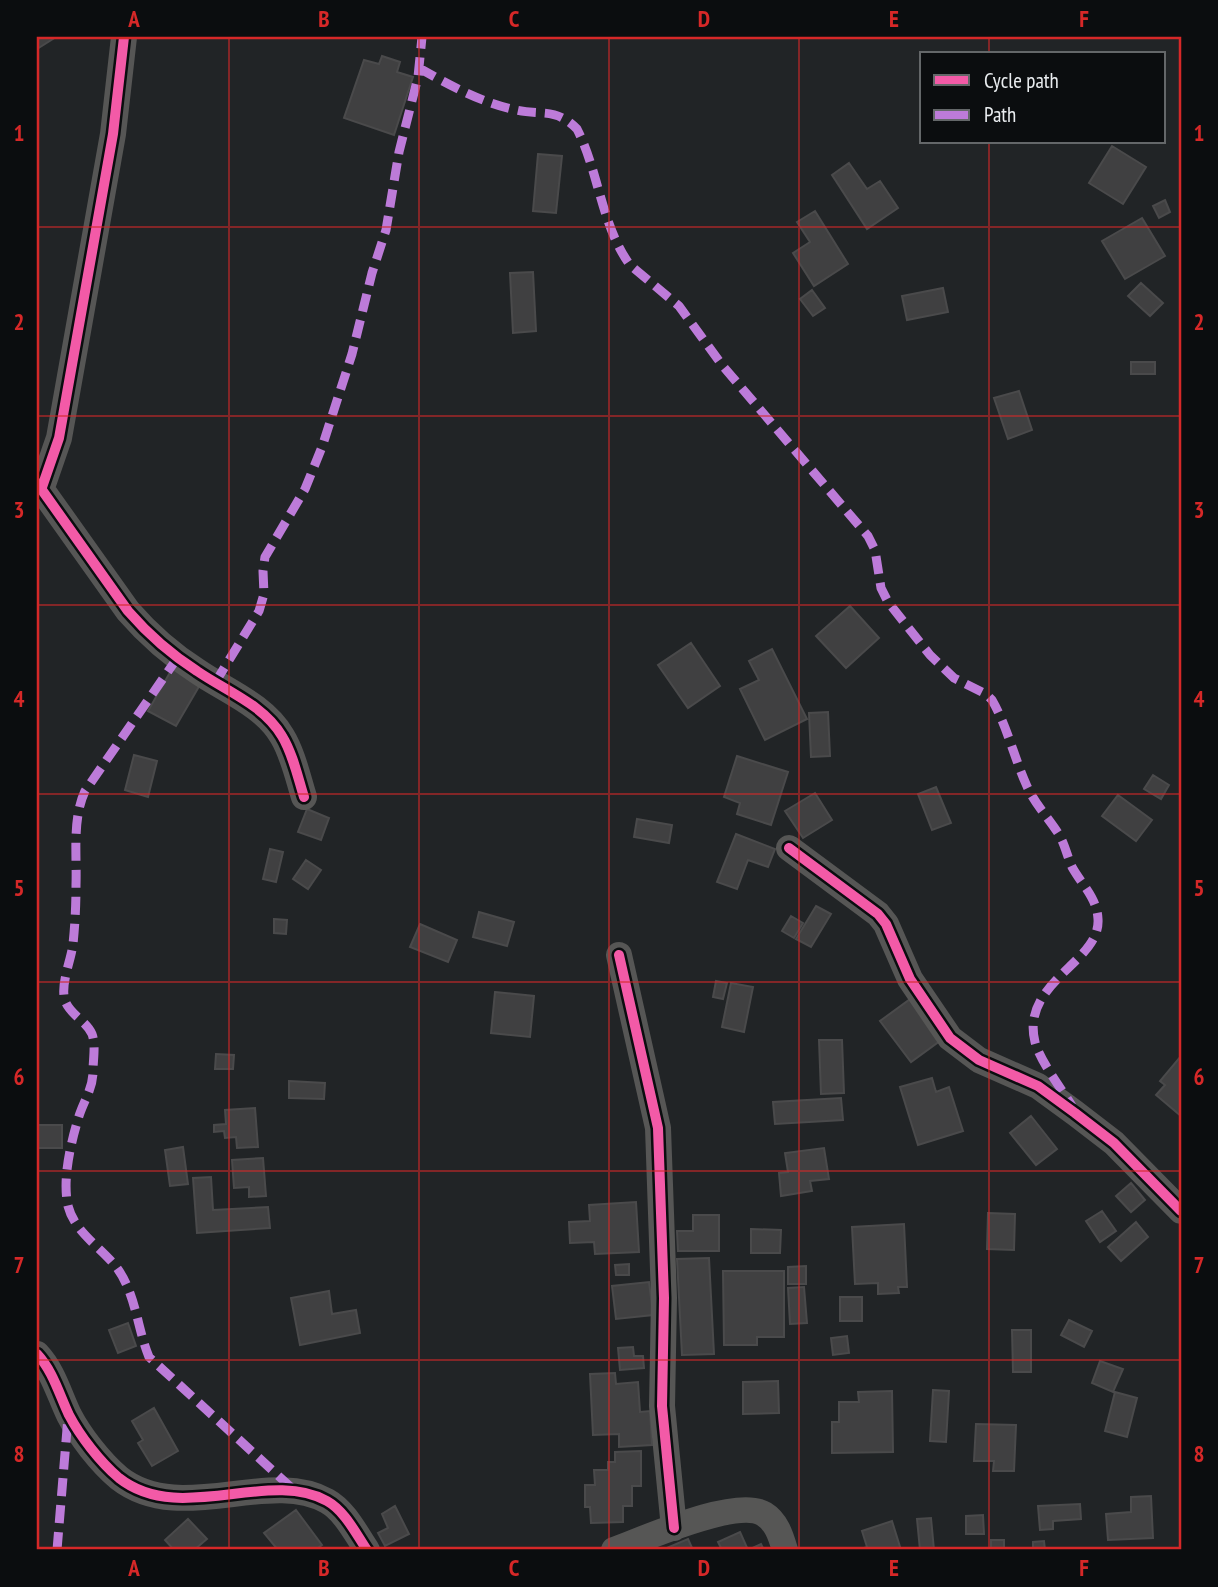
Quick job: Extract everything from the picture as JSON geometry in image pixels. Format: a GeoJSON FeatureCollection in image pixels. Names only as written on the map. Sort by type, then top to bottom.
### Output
{"type":"FeatureCollection","features":[{"type":"Feature","properties":{"kind":"street"},"geometry":{"type":"LineString","coordinates":[[124,37],[113,134],[59,438],[39,487],[145,631],[194,669],[262,712],[278,730],[289,750],[304,797]]}},
{"type":"Feature","properties":{"kind":"street"},"geometry":{"type":"LineString","coordinates":[[789,848],[878,914],[886,924],[910,979],[950,1038],[979,1060],[1038,1086],[1075,1113],[1114,1143],[1181,1212]]}},
{"type":"Feature","properties":{"kind":"street"},"geometry":{"type":"LineString","coordinates":[[619,955],[658,1128],[664,1298],[662,1406],[674,1528]]}},
{"type":"Feature","properties":{"kind":"street"},"geometry":{"type":"LineString","coordinates":[[37,1354],[47,1367],[76,1428],[119,1478],[140,1489],[169,1497],[201,1498],[278,1491],[312,1494],[329,1502],[344,1516],[367,1550]]}},
{"type":"Feature","properties":{"kind":"street"},"geometry":{"type":"LineString","coordinates":[[614,1550],[730,1511],[755,1510],[763,1513],[776,1526],[785,1550]]}},
{"type":"Feature","properties":{"kind":"building"},"geometry":{"type":"Polygon","coordinates":[[[37,37],[56,37],[37,49],[37,37]]]}},
{"type":"Feature","properties":{"kind":"building"},"geometry":{"type":"Polygon","coordinates":[[[382,56],[400,62],[397,72],[413,77],[394,135],[344,118],[364,60],[379,64],[382,56]]]}},
{"type":"Feature","properties":{"kind":"building"},"geometry":{"type":"Polygon","coordinates":[[[1112,146],[1146,167],[1123,204],[1089,183],[1112,146]]]}},
{"type":"Feature","properties":{"kind":"building"},"geometry":{"type":"Polygon","coordinates":[[[538,154],[562,156],[556,213],[533,211],[538,154]]]}},
{"type":"Feature","properties":{"kind":"building"},"geometry":{"type":"Polygon","coordinates":[[[849,163],[867,189],[880,181],[898,208],[867,229],[832,175],[849,163]]]}},
{"type":"Feature","properties":{"kind":"building"},"geometry":{"type":"Polygon","coordinates":[[[1165,200],[1170,212],[1159,218],[1153,206],[1165,200]]]}},
{"type":"Feature","properties":{"kind":"building"},"geometry":{"type":"Polygon","coordinates":[[[815,211],[848,264],[814,286],[793,253],[810,242],[797,222],[815,211]]]}},
{"type":"Feature","properties":{"kind":"building"},"geometry":{"type":"Polygon","coordinates":[[[1142,218],[1165,256],[1125,279],[1102,241],[1142,218]]]}},
{"type":"Feature","properties":{"kind":"building"},"geometry":{"type":"Polygon","coordinates":[[[533,272],[536,331],[513,333],[510,273],[533,272]]]}},
{"type":"Feature","properties":{"kind":"building"},"geometry":{"type":"Polygon","coordinates":[[[1141,283],[1163,303],[1150,316],[1128,296],[1141,283]]]}},
{"type":"Feature","properties":{"kind":"building"},"geometry":{"type":"Polygon","coordinates":[[[943,288],[948,312],[907,320],[902,296],[943,288]]]}},
{"type":"Feature","properties":{"kind":"building"},"geometry":{"type":"Polygon","coordinates":[[[812,290],[825,308],[813,316],[800,299],[812,290]]]}},
{"type":"Feature","properties":{"kind":"building"},"geometry":{"type":"Polygon","coordinates":[[[1131,362],[1155,362],[1155,374],[1131,374],[1131,362]]]}},
{"type":"Feature","properties":{"kind":"building"},"geometry":{"type":"Polygon","coordinates":[[[1019,391],[1032,430],[1008,439],[994,398],[1019,391]]]}},
{"type":"Feature","properties":{"kind":"building"},"geometry":{"type":"Polygon","coordinates":[[[850,606],[879,638],[846,668],[816,636],[850,606]]]}},
{"type":"Feature","properties":{"kind":"building"},"geometry":{"type":"Polygon","coordinates":[[[691,643],[720,686],[688,708],[658,665],[691,643]]]}},
{"type":"Feature","properties":{"kind":"building"},"geometry":{"type":"Polygon","coordinates":[[[772,649],[807,719],[765,740],[740,689],[759,680],[749,661],[772,649]]]}},
{"type":"Feature","properties":{"kind":"building"},"geometry":{"type":"Polygon","coordinates":[[[173,667],[201,683],[176,726],[148,711],[173,667]]]}},
{"type":"Feature","properties":{"kind":"building"},"geometry":{"type":"Polygon","coordinates":[[[828,712],[830,756],[811,757],[809,713],[828,712]]]}},
{"type":"Feature","properties":{"kind":"building"},"geometry":{"type":"Polygon","coordinates":[[[134,755],[157,761],[148,797],[125,790],[134,755]]]}},
{"type":"Feature","properties":{"kind":"building"},"geometry":{"type":"Polygon","coordinates":[[[737,756],[788,772],[771,825],[737,814],[740,803],[724,797],[737,756]]]}},
{"type":"Feature","properties":{"kind":"building"},"geometry":{"type":"Polygon","coordinates":[[[1153,775],[1169,785],[1161,799],[1144,789],[1153,775]]]}},
{"type":"Feature","properties":{"kind":"building"},"geometry":{"type":"Polygon","coordinates":[[[936,787],[951,823],[932,830],[918,794],[936,787]]]}},
{"type":"Feature","properties":{"kind":"building"},"geometry":{"type":"Polygon","coordinates":[[[815,793],[832,820],[803,838],[785,811],[815,793]]]}},
{"type":"Feature","properties":{"kind":"building"},"geometry":{"type":"Polygon","coordinates":[[[1118,795],[1152,820],[1136,841],[1102,816],[1118,795]]]}},
{"type":"Feature","properties":{"kind":"building"},"geometry":{"type":"Polygon","coordinates":[[[307,809],[329,818],[321,840],[298,832],[307,809]]]}},
{"type":"Feature","properties":{"kind":"building"},"geometry":{"type":"Polygon","coordinates":[[[637,819],[672,825],[669,843],[634,837],[637,819]]]}},
{"type":"Feature","properties":{"kind":"building"},"geometry":{"type":"Polygon","coordinates":[[[736,834],[775,849],[768,867],[748,860],[737,889],[717,882],[736,834]]]}},
{"type":"Feature","properties":{"kind":"building"},"geometry":{"type":"Polygon","coordinates":[[[270,849],[283,852],[276,882],[263,879],[270,849]]]}},
{"type":"Feature","properties":{"kind":"building"},"geometry":{"type":"Polygon","coordinates":[[[306,860],[321,870],[308,889],[293,879],[306,860]]]}},
{"type":"Feature","properties":{"kind":"building"},"geometry":{"type":"Polygon","coordinates":[[[816,906],[831,914],[811,947],[796,939],[816,906]]]}},
{"type":"Feature","properties":{"kind":"building"},"geometry":{"type":"Polygon","coordinates":[[[479,912],[514,922],[507,946],[473,937],[479,912]]]}},
{"type":"Feature","properties":{"kind":"building"},"geometry":{"type":"Polygon","coordinates":[[[791,916],[803,923],[794,938],[782,931],[791,916]]]}},
{"type":"Feature","properties":{"kind":"building"},"geometry":{"type":"Polygon","coordinates":[[[274,919],[287,920],[286,934],[274,933],[274,919]]]}},
{"type":"Feature","properties":{"kind":"building"},"geometry":{"type":"Polygon","coordinates":[[[420,924],[457,940],[448,962],[410,947],[420,924]]]}},
{"type":"Feature","properties":{"kind":"building"},"geometry":{"type":"Polygon","coordinates":[[[716,981],[727,983],[723,999],[713,997],[716,981]]]}},
{"type":"Feature","properties":{"kind":"building"},"geometry":{"type":"Polygon","coordinates":[[[731,983],[753,987],[744,1032],[722,1027],[731,983]]]}},
{"type":"Feature","properties":{"kind":"building"},"geometry":{"type":"Polygon","coordinates":[[[495,992],[534,996],[530,1037],[491,1033],[495,992]]]}},
{"type":"Feature","properties":{"kind":"building"},"geometry":{"type":"Polygon","coordinates":[[[913,997],[944,1038],[911,1062],[880,1021],[913,997]]]}},
{"type":"Feature","properties":{"kind":"building"},"geometry":{"type":"Polygon","coordinates":[[[819,1040],[842,1040],[844,1093],[821,1094],[819,1040]]]}},
{"type":"Feature","properties":{"kind":"building"},"geometry":{"type":"Polygon","coordinates":[[[216,1054],[234,1055],[233,1069],[215,1069],[216,1054]]]}},
{"type":"Feature","properties":{"kind":"building"},"geometry":{"type":"Polygon","coordinates":[[[1181,1056],[1181,1116],[1156,1095],[1165,1085],[1160,1081],[1181,1056]]]}},
{"type":"Feature","properties":{"kind":"building"},"geometry":{"type":"Polygon","coordinates":[[[932,1078],[936,1092],[949,1087],[963,1131],[918,1145],[900,1087],[932,1078]]]}},
{"type":"Feature","properties":{"kind":"building"},"geometry":{"type":"Polygon","coordinates":[[[289,1081],[325,1083],[324,1099],[289,1098],[289,1081]]]}},
{"type":"Feature","properties":{"kind":"building"},"geometry":{"type":"Polygon","coordinates":[[[841,1098],[843,1120],[775,1124],[773,1102],[841,1098]]]}},
{"type":"Feature","properties":{"kind":"building"},"geometry":{"type":"Polygon","coordinates":[[[255,1108],[258,1147],[237,1148],[236,1137],[225,1138],[224,1131],[214,1132],[214,1125],[226,1124],[225,1110],[255,1108]]]}},
{"type":"Feature","properties":{"kind":"building"},"geometry":{"type":"Polygon","coordinates":[[[1031,1116],[1057,1149],[1036,1165],[1010,1133],[1031,1116]]]}},
{"type":"Feature","properties":{"kind":"building"},"geometry":{"type":"Polygon","coordinates":[[[37,1125],[62,1125],[62,1148],[37,1148],[37,1125]]]}},
{"type":"Feature","properties":{"kind":"building"},"geometry":{"type":"Polygon","coordinates":[[[183,1147],[188,1184],[170,1186],[165,1150],[183,1147]]]}},
{"type":"Feature","properties":{"kind":"building"},"geometry":{"type":"Polygon","coordinates":[[[824,1148],[829,1179],[810,1181],[812,1191],[781,1196],[779,1173],[788,1172],[785,1153],[824,1148]]]}},
{"type":"Feature","properties":{"kind":"building"},"geometry":{"type":"Polygon","coordinates":[[[263,1158],[266,1196],[249,1197],[249,1187],[234,1188],[232,1160],[263,1158]]]}},
{"type":"Feature","properties":{"kind":"building"},"geometry":{"type":"Polygon","coordinates":[[[211,1177],[213,1210],[268,1207],[270,1228],[197,1233],[193,1178],[211,1177]]]}},
{"type":"Feature","properties":{"kind":"building"},"geometry":{"type":"Polygon","coordinates":[[[1131,1183],[1145,1200],[1131,1212],[1116,1196],[1131,1183]]]}},
{"type":"Feature","properties":{"kind":"building"},"geometry":{"type":"Polygon","coordinates":[[[636,1202],[639,1252],[595,1254],[594,1242],[570,1243],[569,1222],[590,1221],[589,1205],[636,1202]]]}},
{"type":"Feature","properties":{"kind":"building"},"geometry":{"type":"Polygon","coordinates":[[[1102,1211],[1116,1231],[1100,1242],[1086,1221],[1102,1211]]]}},
{"type":"Feature","properties":{"kind":"building"},"geometry":{"type":"Polygon","coordinates":[[[988,1213],[1015,1214],[1014,1250],[987,1249],[988,1213]]]}},
{"type":"Feature","properties":{"kind":"building"},"geometry":{"type":"Polygon","coordinates":[[[693,1215],[719,1215],[719,1251],[678,1251],[677,1231],[693,1231],[693,1215]]]}},
{"type":"Feature","properties":{"kind":"building"},"geometry":{"type":"Polygon","coordinates":[[[1136,1222],[1148,1237],[1121,1261],[1108,1247],[1136,1222]]]}},
{"type":"Feature","properties":{"kind":"building"},"geometry":{"type":"Polygon","coordinates":[[[904,1224],[907,1287],[898,1287],[899,1293],[878,1294],[878,1283],[855,1284],[852,1227],[904,1224]]]}},
{"type":"Feature","properties":{"kind":"building"},"geometry":{"type":"Polygon","coordinates":[[[751,1229],[781,1230],[780,1253],[751,1253],[751,1229]]]}},
{"type":"Feature","properties":{"kind":"building"},"geometry":{"type":"Polygon","coordinates":[[[709,1258],[714,1354],[682,1355],[677,1259],[709,1258]]]}},
{"type":"Feature","properties":{"kind":"building"},"geometry":{"type":"Polygon","coordinates":[[[629,1264],[629,1275],[616,1275],[615,1265],[629,1264]]]}},
{"type":"Feature","properties":{"kind":"building"},"geometry":{"type":"Polygon","coordinates":[[[806,1266],[806,1284],[788,1284],[788,1267],[806,1266]]]}},
{"type":"Feature","properties":{"kind":"building"},"geometry":{"type":"Polygon","coordinates":[[[723,1271],[784,1271],[784,1337],[757,1337],[757,1345],[724,1345],[723,1271]]]}},
{"type":"Feature","properties":{"kind":"building"},"geometry":{"type":"Polygon","coordinates":[[[649,1282],[653,1315],[616,1319],[612,1286],[649,1282]]]}},
{"type":"Feature","properties":{"kind":"building"},"geometry":{"type":"Polygon","coordinates":[[[804,1287],[807,1323],[790,1324],[788,1288],[804,1287]]]}},
{"type":"Feature","properties":{"kind":"building"},"geometry":{"type":"Polygon","coordinates":[[[329,1291],[332,1314],[356,1310],[360,1333],[300,1345],[291,1298],[329,1291]]]}},
{"type":"Feature","properties":{"kind":"building"},"geometry":{"type":"Polygon","coordinates":[[[840,1297],[862,1297],[862,1321],[840,1321],[840,1297]]]}},
{"type":"Feature","properties":{"kind":"building"},"geometry":{"type":"Polygon","coordinates":[[[1069,1320],[1092,1331],[1084,1347],[1061,1335],[1069,1320]]]}},
{"type":"Feature","properties":{"kind":"building"},"geometry":{"type":"Polygon","coordinates":[[[128,1323],[136,1346],[118,1353],[109,1330],[128,1323]]]}},
{"type":"Feature","properties":{"kind":"building"},"geometry":{"type":"Polygon","coordinates":[[[1012,1330],[1031,1330],[1031,1372],[1013,1372],[1012,1330]]]}},
{"type":"Feature","properties":{"kind":"building"},"geometry":{"type":"Polygon","coordinates":[[[847,1336],[849,1353],[833,1355],[831,1338],[847,1336]]]}},
{"type":"Feature","properties":{"kind":"building"},"geometry":{"type":"Polygon","coordinates":[[[633,1347],[634,1356],[643,1356],[644,1368],[620,1370],[618,1348],[633,1347]]]}},
{"type":"Feature","properties":{"kind":"building"},"geometry":{"type":"Polygon","coordinates":[[[1100,1361],[1123,1369],[1113,1392],[1092,1383],[1100,1361]]]}},
{"type":"Feature","properties":{"kind":"building"},"geometry":{"type":"Polygon","coordinates":[[[615,1373],[616,1384],[638,1382],[640,1412],[650,1411],[652,1445],[619,1447],[619,1434],[593,1435],[590,1374],[615,1373]]]}},
{"type":"Feature","properties":{"kind":"building"},"geometry":{"type":"Polygon","coordinates":[[[778,1381],[779,1413],[743,1414],[743,1382],[778,1381]]]}},
{"type":"Feature","properties":{"kind":"building"},"geometry":{"type":"Polygon","coordinates":[[[933,1390],[949,1391],[946,1442],[930,1441],[933,1390]]]}},
{"type":"Feature","properties":{"kind":"building"},"geometry":{"type":"Polygon","coordinates":[[[892,1391],[893,1452],[832,1453],[832,1422],[839,1422],[839,1402],[859,1402],[858,1392],[892,1391]]]}},
{"type":"Feature","properties":{"kind":"building"},"geometry":{"type":"Polygon","coordinates":[[[1115,1392],[1137,1398],[1127,1437],[1105,1431],[1115,1392]]]}},
{"type":"Feature","properties":{"kind":"building"},"geometry":{"type":"Polygon","coordinates":[[[154,1408],[178,1451],[152,1466],[138,1443],[143,1440],[132,1421],[154,1408]]]}},
{"type":"Feature","properties":{"kind":"building"},"geometry":{"type":"Polygon","coordinates":[[[976,1424],[1016,1425],[1014,1471],[993,1471],[994,1461],[974,1461],[976,1424]]]}},
{"type":"Feature","properties":{"kind":"building"},"geometry":{"type":"Polygon","coordinates":[[[641,1451],[641,1486],[632,1486],[632,1506],[623,1506],[623,1522],[591,1523],[590,1507],[585,1507],[585,1485],[595,1485],[594,1470],[608,1470],[608,1462],[615,1462],[615,1452],[641,1451]]]}},
{"type":"Feature","properties":{"kind":"building"},"geometry":{"type":"Polygon","coordinates":[[[1151,1496],[1153,1538],[1108,1540],[1106,1514],[1131,1512],[1131,1497],[1151,1496]]]}},
{"type":"Feature","properties":{"kind":"building"},"geometry":{"type":"Polygon","coordinates":[[[1080,1504],[1081,1519],[1053,1521],[1053,1529],[1040,1530],[1038,1506],[1080,1504]]]}},
{"type":"Feature","properties":{"kind":"building"},"geometry":{"type":"Polygon","coordinates":[[[395,1506],[409,1534],[385,1546],[378,1533],[388,1528],[382,1514],[395,1506]]]}},
{"type":"Feature","properties":{"kind":"building"},"geometry":{"type":"Polygon","coordinates":[[[296,1510],[322,1545],[315,1550],[278,1550],[264,1533],[296,1510]]]}},
{"type":"Feature","properties":{"kind":"building"},"geometry":{"type":"Polygon","coordinates":[[[983,1515],[984,1534],[966,1534],[966,1516],[983,1515]]]}},
{"type":"Feature","properties":{"kind":"building"},"geometry":{"type":"Polygon","coordinates":[[[931,1518],[934,1550],[920,1550],[917,1519],[931,1518]]]}},
{"type":"Feature","properties":{"kind":"building"},"geometry":{"type":"Polygon","coordinates":[[[188,1519],[207,1539],[194,1550],[174,1550],[165,1540],[188,1519]]]}},
{"type":"Feature","properties":{"kind":"building"},"geometry":{"type":"Polygon","coordinates":[[[892,1521],[901,1550],[858,1550],[867,1547],[862,1531],[892,1521]]]}},
{"type":"Feature","properties":{"kind":"building"},"geometry":{"type":"Polygon","coordinates":[[[740,1532],[748,1550],[722,1550],[718,1542],[740,1532]]]}},
{"type":"Feature","properties":{"kind":"building"},"geometry":{"type":"Polygon","coordinates":[[[688,1539],[693,1550],[662,1550],[688,1539]]]}},
{"type":"Feature","properties":{"kind":"building"},"geometry":{"type":"Polygon","coordinates":[[[991,1540],[1004,1540],[1004,1550],[991,1550],[991,1540]]]}},
{"type":"Feature","properties":{"kind":"building"},"geometry":{"type":"Polygon","coordinates":[[[1044,1541],[1045,1550],[1033,1550],[1033,1542],[1044,1541]]]}},
{"type":"Feature","properties":{"kind":"building"},"geometry":{"type":"Polygon","coordinates":[[[761,1544],[764,1550],[748,1550],[761,1544]]]}},
{"type":"Feature","properties":{"kind":"marked path"},"geometry":{"type":"LineString","coordinates":[[215,683],[259,611],[264,594],[265,557],[305,489],[322,447],[352,354],[372,273],[386,230],[399,152],[418,77],[422,37]]}},
{"type":"Feature","properties":{"kind":"marked path"},"geometry":{"type":"LineString","coordinates":[[419,68],[478,98],[525,112],[555,115],[577,129],[606,216],[630,265],[679,306],[722,365],[868,536],[875,550],[881,588],[888,602],[930,655],[954,678],[986,694],[992,700],[1029,791],[1060,837],[1072,867],[1097,911],[1096,934],[1087,948],[1049,988],[1039,1004],[1034,1021],[1038,1049],[1072,1106]]}},
{"type":"Feature","properties":{"kind":"marked path"},"geometry":{"type":"LineString","coordinates":[[178,657],[85,791],[78,813],[74,930],[64,996],[68,1007],[92,1034],[94,1052],[92,1083],[70,1149],[66,1195],[71,1216],[76,1224],[111,1260],[123,1278],[149,1357],[296,1492]]}},
{"type":"Feature","properties":{"kind":"marked path"},"geometry":{"type":"LineString","coordinates":[[57,1550],[68,1417]]}},
{"type":"Feature","properties":{"kind":"cycle path"},"geometry":{"type":"LineString","coordinates":[[41,490],[59,438],[113,134],[124,37]]}},
{"type":"Feature","properties":{"kind":"cycle path"},"geometry":{"type":"LineString","coordinates":[[37,483],[128,611],[144,628],[178,658],[244,699],[274,725],[289,750],[304,797]]}},
{"type":"Feature","properties":{"kind":"cycle path"},"geometry":{"type":"LineString","coordinates":[[789,848],[878,914],[886,924],[910,979],[950,1038],[979,1060],[1038,1086],[1075,1113],[1114,1143],[1181,1211]]}},
{"type":"Feature","properties":{"kind":"cycle path"},"geometry":{"type":"LineString","coordinates":[[619,955],[658,1128],[664,1298],[662,1406],[674,1528]]}},
{"type":"Feature","properties":{"kind":"cycle path"},"geometry":{"type":"LineString","coordinates":[[37,1354],[52,1375],[79,1431],[98,1457],[119,1478],[143,1491],[169,1497],[196,1498],[278,1490],[304,1493],[333,1505],[350,1523],[367,1550]]}}]}
